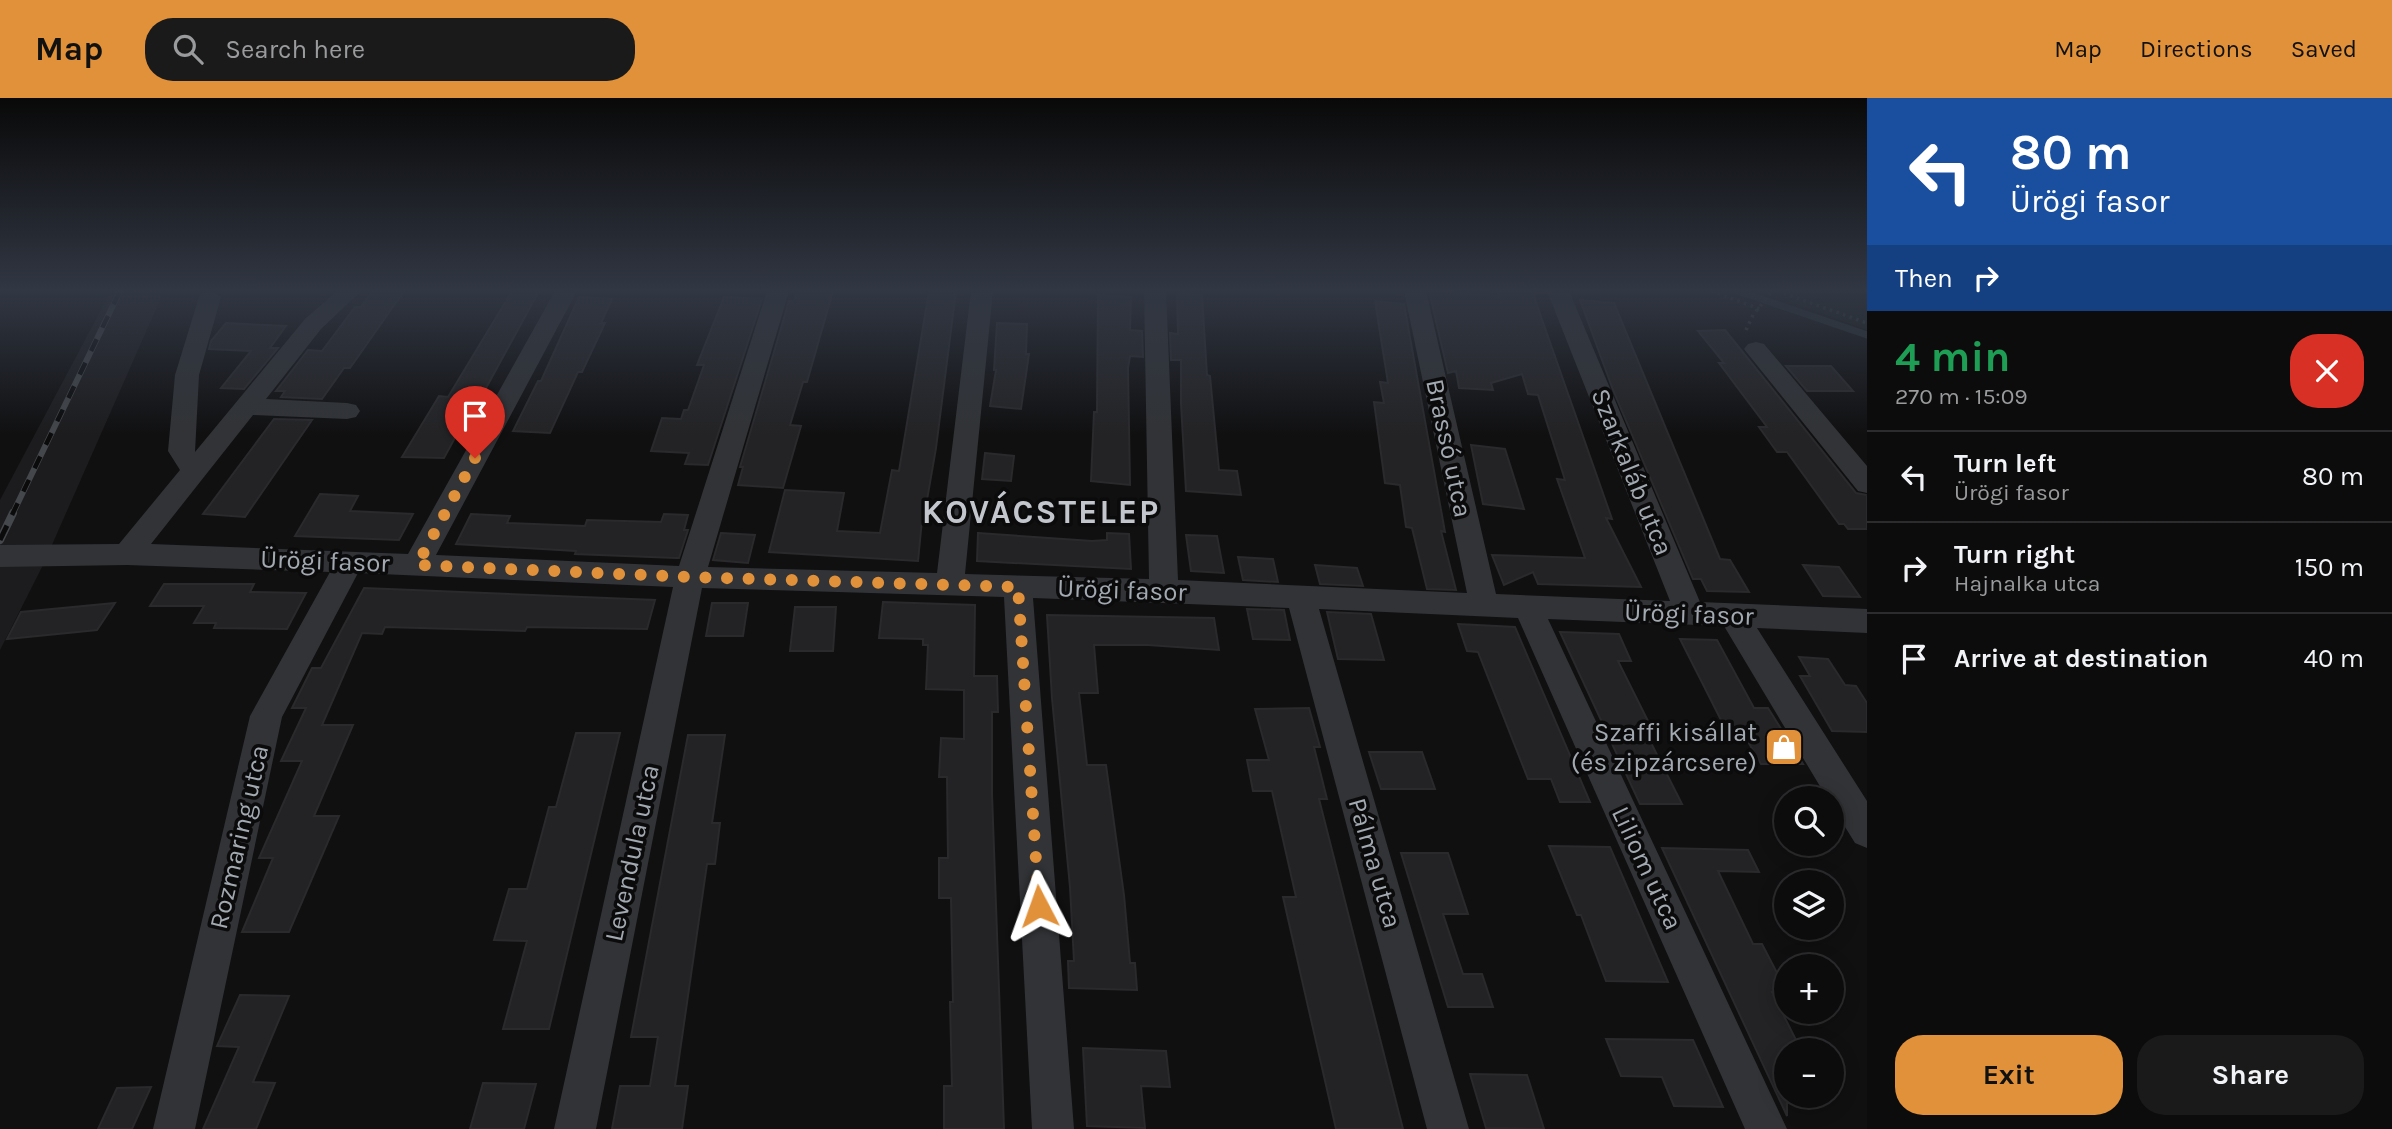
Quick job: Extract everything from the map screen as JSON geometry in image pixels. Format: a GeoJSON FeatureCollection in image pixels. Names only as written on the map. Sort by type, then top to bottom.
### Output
{"type":"FeatureCollection","features":[{"type":"Feature","properties":{"kind":"street"},"geometry":{"type":"LineString","coordinates":[[193,470],[181,451],[187,375],[198,339]]}},
{"type":"Feature","properties":{"kind":"street"},"geometry":{"type":"LineString","coordinates":[[127,554],[300,339]]}},
{"type":"Feature","properties":{"kind":"street"},"geometry":{"type":"LineString","coordinates":[[417,565],[540,339]]}},
{"type":"Feature","properties":{"kind":"street","name":"Levendula utca"},"geometry":{"type":"LineString","coordinates":[[575,1129],[690,577],[763,339]]}},
{"type":"Feature","properties":{"kind":"street"},"geometry":{"type":"LineString","coordinates":[[950,583],[977,339]]}},
{"type":"Feature","properties":{"kind":"street"},"geometry":{"type":"LineString","coordinates":[[1156,339],[1164,591]]}},
{"type":"Feature","properties":{"kind":"street","name":"Brassó utca"},"geometry":{"type":"LineString","coordinates":[[1426,339],[1484,605]]}},
{"type":"Feature","properties":{"kind":"street","name":"Szarkaláb utca"},"geometry":{"type":"LineString","coordinates":[[1578,339],[1690,615]]}},
{"type":"Feature","properties":{"kind":"street"},"geometry":{"type":"LineString","coordinates":[[1756,348],[1867,484]]}},
{"type":"Feature","properties":{"kind":"street"},"geometry":{"type":"LineString","coordinates":[[244,406],[347,411]]}},
{"type":"Feature","properties":{"kind":"street","name":"Ürögi fasor"},"geometry":{"type":"LineString","coordinates":[[0,555],[127,554],[690,577],[950,583],[1867,621]]}},
{"type":"Feature","properties":{"kind":"street","name":"Rozmaring utca"},"geometry":{"type":"LineString","coordinates":[[174,1129],[266,716],[350,562]]}},
{"type":"Feature","properties":{"kind":"street"},"geometry":{"type":"LineString","coordinates":[[1018,587],[1053,1129]]}},
{"type":"Feature","properties":{"kind":"street","name":"Pálma utca"},"geometry":{"type":"LineString","coordinates":[[1301,597],[1448,1129]]}},
{"type":"Feature","properties":{"kind":"street","name":"Liliom utca"},"geometry":{"type":"LineString","coordinates":[[1528,607],[1766,1129]]}},
{"type":"Feature","properties":{"kind":"street"},"geometry":{"type":"LineString","coordinates":[[1734,617],[1867,832]]}},
{"type":"Feature","properties":{"kind":"shaded area"},"geometry":{"type":"Polygon","coordinates":[[[85,339],[143,339],[44,563],[0,650],[0,500],[85,339]]]}},
{"type":"Feature","properties":{"kind":"building"},"geometry":{"type":"Polygon","coordinates":[[[276,339],[270,348],[278,348],[244,389],[221,388],[251,351],[209,349],[211,341],[276,339]]]}},
{"type":"Feature","properties":{"kind":"building"},"geometry":{"type":"Polygon","coordinates":[[[331,339],[370,339],[350,368],[344,368],[322,399],[281,397],[285,391],[276,391],[308,350],[322,351],[331,339]]]}},
{"type":"Feature","properties":{"kind":"building"},"geometry":{"type":"Polygon","coordinates":[[[483,339],[513,339],[467,423],[463,423],[444,458],[402,457],[439,396],[448,397],[483,339]]]}},
{"type":"Feature","properties":{"kind":"building"},"geometry":{"type":"Polygon","coordinates":[[[560,339],[597,339],[582,372],[578,372],[550,433],[513,431],[538,381],[541,381],[560,339]]]}},
{"type":"Feature","properties":{"kind":"building"},"geometry":{"type":"Polygon","coordinates":[[[707,339],[749,339],[708,465],[685,464],[689,453],[651,451],[662,418],[681,419],[684,410],[688,410],[704,365],[697,365],[707,339]]]}},
{"type":"Feature","properties":{"kind":"building"},"geometry":{"type":"Polygon","coordinates":[[[778,339],[819,339],[807,382],[803,382],[790,425],[801,426],[783,488],[738,485],[743,467],[740,467],[778,339]]]}},
{"type":"Feature","properties":{"kind":"building"},"geometry":{"type":"Polygon","coordinates":[[[921,339],[950,339],[936,448],[927,500],[924,499],[918,561],[769,552],[785,490],[844,493],[837,531],[880,533],[892,470],[899,471],[921,339]]]}},
{"type":"Feature","properties":{"kind":"building"},"geometry":{"type":"Polygon","coordinates":[[[996,339],[1026,339],[1026,354],[1029,354],[1021,409],[990,406],[996,339]]]}},
{"type":"Feature","properties":{"kind":"building"},"geometry":{"type":"Polygon","coordinates":[[[1098,339],[1142,339],[1143,357],[1130,356],[1128,368],[1130,485],[1091,481],[1094,412],[1097,412],[1098,339]]]}},
{"type":"Feature","properties":{"kind":"building"},"geometry":{"type":"Polygon","coordinates":[[[1170,339],[1205,339],[1219,470],[1237,471],[1241,495],[1186,491],[1181,360],[1171,360],[1170,339]]]}},
{"type":"Feature","properties":{"kind":"building"},"geometry":{"type":"Polygon","coordinates":[[[1381,339],[1410,339],[1445,532],[1441,531],[1456,590],[1427,589],[1412,528],[1406,527],[1400,485],[1385,483],[1374,402],[1384,403],[1380,382],[1388,383],[1381,339]]]}},
{"type":"Feature","properties":{"kind":"building"},"geometry":{"type":"Polygon","coordinates":[[[1440,339],[1549,339],[1612,519],[1606,518],[1641,587],[1538,584],[1533,572],[1504,585],[1492,555],[1585,558],[1557,479],[1565,480],[1538,395],[1528,394],[1522,374],[1491,383],[1493,390],[1459,388],[1456,371],[1448,373],[1440,339]]]}},
{"type":"Feature","properties":{"kind":"building"},"geometry":{"type":"Polygon","coordinates":[[[1594,339],[1629,339],[1720,559],[1730,560],[1749,592],[1707,591],[1701,579],[1693,579],[1594,339]]]}},
{"type":"Feature","properties":{"kind":"building"},"geometry":{"type":"Polygon","coordinates":[[[1705,339],[1732,339],[1856,493],[1867,495],[1867,529],[1848,529],[1844,524],[1839,524],[1787,452],[1777,452],[1759,427],[1767,427],[1719,363],[1724,363],[1705,339]]]}},
{"type":"Feature","properties":{"kind":"building"},"geometry":{"type":"Polygon","coordinates":[[[1786,366],[1831,366],[1853,391],[1807,391],[1786,366]]]}},
{"type":"Feature","properties":{"kind":"building"},"geometry":{"type":"Polygon","coordinates":[[[274,419],[312,420],[245,517],[203,514],[274,419]]]}},
{"type":"Feature","properties":{"kind":"building"},"geometry":{"type":"Polygon","coordinates":[[[1471,445],[1505,449],[1524,509],[1483,504],[1471,445]]]}},
{"type":"Feature","properties":{"kind":"building"},"geometry":{"type":"Polygon","coordinates":[[[985,453],[1014,456],[1011,481],[982,479],[985,453]]]}},
{"type":"Feature","properties":{"kind":"building"},"geometry":{"type":"Polygon","coordinates":[[[320,494],[358,496],[350,511],[413,514],[399,540],[295,536],[320,494]]]}},
{"type":"Feature","properties":{"kind":"building"},"geometry":{"type":"Polygon","coordinates":[[[471,514],[510,516],[507,523],[585,526],[587,520],[661,522],[664,514],[688,515],[684,530],[688,530],[679,558],[575,554],[576,551],[456,544],[471,514]]]}},
{"type":"Feature","properties":{"kind":"building"},"geometry":{"type":"Polygon","coordinates":[[[721,533],[755,535],[748,563],[713,560],[721,533]]]}},
{"type":"Feature","properties":{"kind":"building"},"geometry":{"type":"Polygon","coordinates":[[[978,533],[1092,541],[1107,540],[1107,533],[1129,534],[1131,569],[977,561],[978,533]]]}},
{"type":"Feature","properties":{"kind":"building"},"geometry":{"type":"Polygon","coordinates":[[[1186,535],[1217,536],[1224,573],[1191,571],[1186,535]]]}},
{"type":"Feature","properties":{"kind":"building"},"geometry":{"type":"Polygon","coordinates":[[[1238,557],[1273,559],[1278,582],[1243,580],[1238,557]]]}},
{"type":"Feature","properties":{"kind":"building"},"geometry":{"type":"Polygon","coordinates":[[[1315,565],[1357,568],[1363,586],[1320,584],[1315,565]]]}},
{"type":"Feature","properties":{"kind":"building"},"geometry":{"type":"Polygon","coordinates":[[[1803,565],[1839,567],[1860,597],[1823,596],[1803,565]]]}},
{"type":"Feature","properties":{"kind":"building"},"geometry":{"type":"Polygon","coordinates":[[[164,584],[254,584],[250,592],[306,593],[287,629],[214,628],[216,623],[194,623],[204,606],[150,606],[164,584]]]}},
{"type":"Feature","properties":{"kind":"building"},"geometry":{"type":"Polygon","coordinates":[[[364,588],[655,600],[647,629],[527,627],[525,631],[385,627],[382,634],[362,633],[322,725],[353,725],[314,816],[339,816],[289,932],[242,932],[273,858],[259,858],[302,761],[281,761],[306,708],[292,708],[312,668],[321,668],[364,588]]]}},
{"type":"Feature","properties":{"kind":"building"},"geometry":{"type":"Polygon","coordinates":[[[883,602],[975,605],[974,676],[997,676],[998,712],[992,712],[992,794],[1004,1129],[944,1129],[944,1086],[952,1086],[950,1002],[953,1002],[951,898],[939,898],[939,858],[948,858],[947,777],[939,777],[941,738],[964,739],[964,690],[926,689],[928,645],[923,645],[923,639],[879,638],[883,602]]]}},
{"type":"Feature","properties":{"kind":"building"},"geometry":{"type":"Polygon","coordinates":[[[115,603],[97,630],[7,639],[21,612],[115,603]]]}},
{"type":"Feature","properties":{"kind":"building"},"geometry":{"type":"Polygon","coordinates":[[[712,603],[748,603],[743,636],[706,636],[712,603]]]}},
{"type":"Feature","properties":{"kind":"building"},"geometry":{"type":"Polygon","coordinates":[[[795,607],[836,607],[833,651],[790,651],[795,607]]]}},
{"type":"Feature","properties":{"kind":"building"},"geometry":{"type":"Polygon","coordinates":[[[1247,609],[1284,610],[1290,640],[1253,639],[1247,609]]]}},
{"type":"Feature","properties":{"kind":"building"},"geometry":{"type":"Polygon","coordinates":[[[1327,612],[1371,614],[1384,660],[1338,659],[1327,612]]]}},
{"type":"Feature","properties":{"kind":"building"},"geometry":{"type":"Polygon","coordinates":[[[1047,615],[1214,618],[1219,650],[1148,645],[1094,645],[1098,693],[1079,693],[1087,765],[1106,765],[1124,895],[1130,963],[1135,963],[1137,990],[1069,988],[1068,961],[1074,961],[1070,887],[1047,615]]]}},
{"type":"Feature","properties":{"kind":"building"},"geometry":{"type":"Polygon","coordinates":[[[1458,624],[1515,627],[1590,802],[1560,802],[1551,779],[1528,779],[1478,652],[1467,651],[1458,624]]]}},
{"type":"Feature","properties":{"kind":"building"},"geometry":{"type":"Polygon","coordinates":[[[1560,632],[1619,634],[1631,661],[1618,661],[1652,729],[1644,729],[1682,804],[1640,804],[1560,632]]]}},
{"type":"Feature","properties":{"kind":"building"},"geometry":{"type":"Polygon","coordinates":[[[1680,639],[1717,640],[1754,708],[1768,708],[1803,764],[1761,764],[1740,728],[1725,728],[1680,639]]]}},
{"type":"Feature","properties":{"kind":"building"},"geometry":{"type":"Polygon","coordinates":[[[1799,657],[1828,659],[1845,685],[1856,686],[1867,703],[1867,732],[1832,731],[1800,676],[1810,676],[1799,657]]]}},
{"type":"Feature","properties":{"kind":"building"},"geometry":{"type":"Polygon","coordinates":[[[1309,708],[1320,747],[1314,747],[1327,799],[1319,799],[1403,1129],[1336,1129],[1283,897],[1296,897],[1272,791],[1253,791],[1247,760],[1269,760],[1255,709],[1309,708]]]}},
{"type":"Feature","properties":{"kind":"building"},"geometry":{"type":"Polygon","coordinates":[[[576,733],[620,733],[549,1029],[503,1029],[527,941],[494,940],[509,889],[527,889],[549,807],[556,807],[576,733]]]}},
{"type":"Feature","properties":{"kind":"building"},"geometry":{"type":"Polygon","coordinates":[[[688,735],[725,735],[712,823],[720,823],[715,864],[707,864],[675,1086],[688,1086],[682,1129],[612,1129],[620,1086],[650,1086],[658,1037],[631,1037],[688,735]]]}},
{"type":"Feature","properties":{"kind":"building"},"geometry":{"type":"Polygon","coordinates":[[[1369,752],[1422,752],[1435,789],[1381,789],[1369,752]]]}},
{"type":"Feature","properties":{"kind":"building"},"geometry":{"type":"Polygon","coordinates":[[[1549,846],[1610,847],[1668,982],[1606,981],[1581,915],[1577,915],[1549,846]]]}},
{"type":"Feature","properties":{"kind":"building"},"geometry":{"type":"Polygon","coordinates":[[[1662,848],[1748,850],[1759,872],[1718,871],[1753,944],[1762,944],[1774,967],[1774,1024],[1788,1024],[1795,1038],[1774,1038],[1774,1088],[1662,848]]]}},
{"type":"Feature","properties":{"kind":"building"},"geometry":{"type":"Polygon","coordinates":[[[1401,853],[1448,853],[1468,914],[1443,914],[1463,974],[1482,974],[1493,1007],[1448,1007],[1401,853]]]}},
{"type":"Feature","properties":{"kind":"building"},"geometry":{"type":"Polygon","coordinates":[[[240,995],[289,996],[253,1082],[275,1083],[256,1129],[203,1129],[239,1047],[217,1046],[240,995]]]}},
{"type":"Feature","properties":{"kind":"building"},"geometry":{"type":"Polygon","coordinates":[[[1606,1039],[1693,1040],[1723,1107],[1674,1106],[1662,1077],[1621,1076],[1606,1039]]]}},
{"type":"Feature","properties":{"kind":"building"},"geometry":{"type":"Polygon","coordinates":[[[1083,1048],[1166,1051],[1170,1087],[1141,1086],[1145,1128],[1087,1126],[1083,1048]]]}},
{"type":"Feature","properties":{"kind":"building"},"geometry":{"type":"Polygon","coordinates":[[[1470,1074],[1527,1075],[1544,1129],[1486,1128],[1470,1074]]]}},
{"type":"Feature","properties":{"kind":"building"},"geometry":{"type":"Polygon","coordinates":[[[483,1083],[536,1084],[524,1129],[470,1129],[483,1083]]]}},
{"type":"Feature","properties":{"kind":"building"},"geometry":{"type":"Polygon","coordinates":[[[151,1087],[132,1129],[98,1129],[117,1088],[151,1087]]]}},
{"type":"Feature","properties":{"kind":"railway"},"geometry":{"type":"LineString","coordinates":[[12,515],[97,339]]}},
{"type":"Feature","properties":{"kind":"railway"},"geometry":{"type":"LineString","coordinates":[[0,540],[13,513]]}},
{"type":"Feature","properties":{"kind":"place","name":"Szaffi kisállat (és zipzárcsere)"},"geometry":{"type":"Point","coordinates":[1784,747]}},
{"type":"Feature","properties":{"kind":"district","name":"KOVÁCSTELEP"},"geometry":{"type":"Point","coordinates":[1041,512]}},
{"type":"Feature","properties":{"kind":"route"},"geometry":{"type":"LineString","coordinates":[[475,458],[417,565],[1018,587],[1039,906]]}}]}
